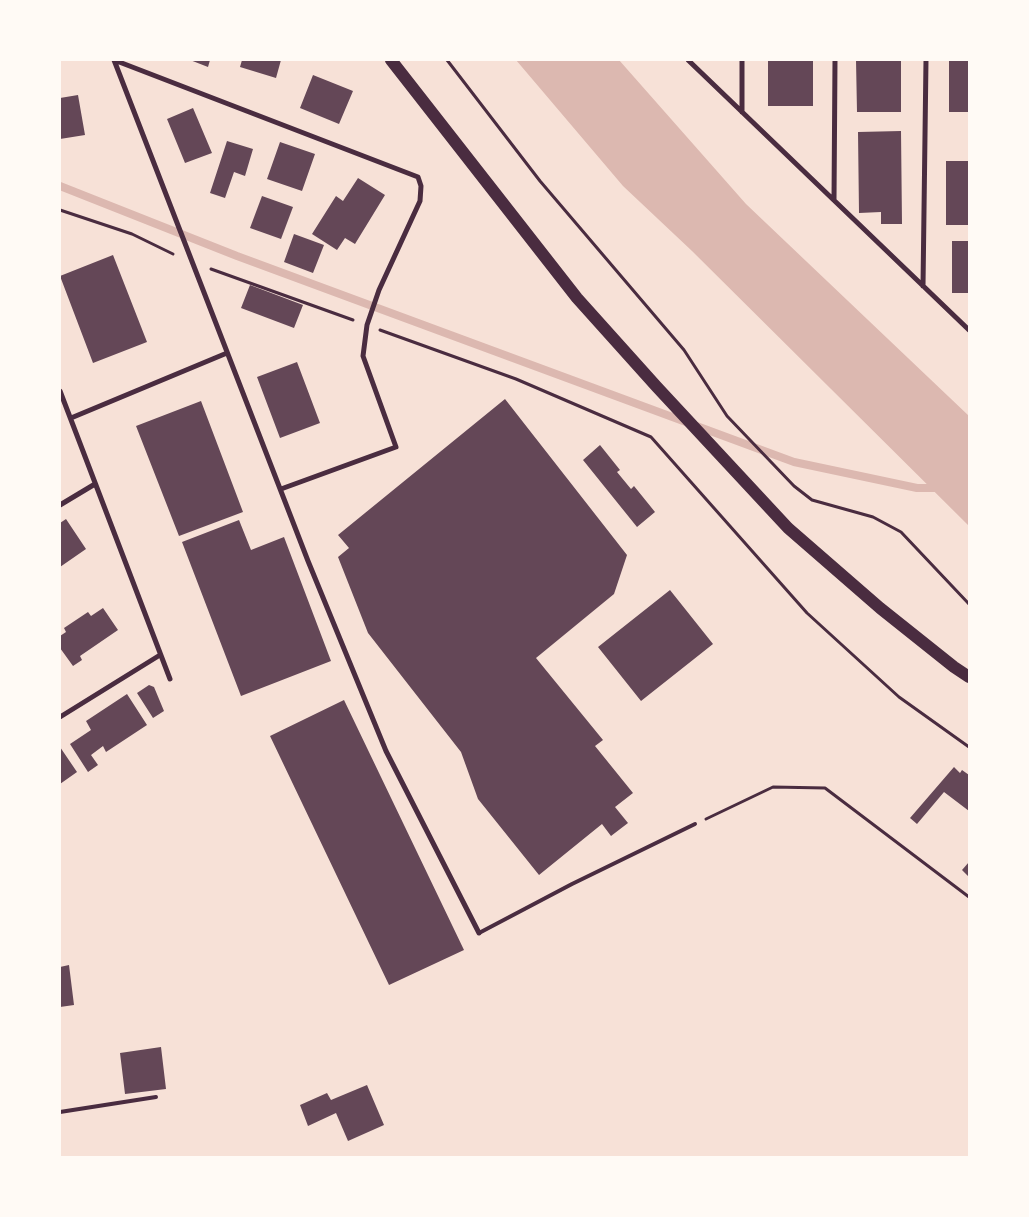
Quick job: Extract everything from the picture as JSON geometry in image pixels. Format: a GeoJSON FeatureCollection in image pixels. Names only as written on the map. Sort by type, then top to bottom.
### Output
{"type":"FeatureCollection","features":[{"type":"Feature","properties":{"kind":"main road"},"geometry":{"type":"LineString","coordinates":[[391,60],[577,298],[788,528],[880,608],[954,668],[969,677]]}},
{"type":"Feature","properties":{"kind":"street"},"geometry":{"type":"LineString","coordinates":[[114,60],[280,489],[386,750],[478,933]]}},
{"type":"Feature","properties":{"kind":"street"},"geometry":{"type":"LineString","coordinates":[[114,60],[418,177],[421,186],[420,201],[379,290],[367,325],[363,356],[396,447],[280,489]]}},
{"type":"Feature","properties":{"kind":"street"},"geometry":{"type":"LineString","coordinates":[[688,60],[969,330]]}},
{"type":"Feature","properties":{"kind":"street"},"geometry":{"type":"LineString","coordinates":[[742,60],[742,112]]}},
{"type":"Feature","properties":{"kind":"street"},"geometry":{"type":"LineString","coordinates":[[834,200],[835,60]]}},
{"type":"Feature","properties":{"kind":"street"},"geometry":{"type":"LineString","coordinates":[[923,286],[926,60]]}},
{"type":"Feature","properties":{"kind":"street"},"geometry":{"type":"LineString","coordinates":[[71,418],[227,353]]}},
{"type":"Feature","properties":{"kind":"street"},"geometry":{"type":"LineString","coordinates":[[60,391],[170,679]]}},
{"type":"Feature","properties":{"kind":"street"},"geometry":{"type":"LineString","coordinates":[[60,505],[95,484]]}},
{"type":"Feature","properties":{"kind":"street"},"geometry":{"type":"LineString","coordinates":[[60,717],[160,654]]}},
{"type":"Feature","properties":{"kind":"lane"},"geometry":{"type":"LineString","coordinates":[[478,933],[696,824]]}},
{"type":"Feature","properties":{"kind":"lane"},"geometry":{"type":"LineString","coordinates":[[60,1112],[156,1097]]}},
{"type":"Feature","properties":{"kind":"path"},"geometry":{"type":"LineString","coordinates":[[447,60],[540,181],[684,350],[727,416],[794,486],[812,500],[873,517],[901,532],[969,604]]}},
{"type":"Feature","properties":{"kind":"path"},"geometry":{"type":"LineString","coordinates":[[60,210],[132,234],[193,264],[225,273],[516,379],[650,437],[807,614],[899,697],[969,746]]}},
{"type":"Feature","properties":{"kind":"path"},"geometry":{"type":"LineString","coordinates":[[696,824],[773,787],[825,788],[969,896]]}},
{"type":"Feature","properties":{"kind":"shaded area"},"geometry":{"type":"Polygon","coordinates":[[[516,60],[619,60],[746,204],[969,416],[969,526],[692,251],[623,186],[516,60]]]}},
{"type":"Feature","properties":{"kind":"building"},"geometry":{"type":"Polygon","coordinates":[[[190,60],[210,60],[208,67],[190,60]]]}},
{"type":"Feature","properties":{"kind":"building"},"geometry":{"type":"Polygon","coordinates":[[[242,60],[281,60],[276,78],[240,67],[242,60]]]}},
{"type":"Feature","properties":{"kind":"building"},"geometry":{"type":"Polygon","coordinates":[[[768,60],[813,60],[813,106],[768,106],[768,60]]]}},
{"type":"Feature","properties":{"kind":"building"},"geometry":{"type":"Polygon","coordinates":[[[856,60],[901,60],[901,112],[857,112],[856,60]]]}},
{"type":"Feature","properties":{"kind":"building"},"geometry":{"type":"Polygon","coordinates":[[[949,60],[969,60],[969,112],[949,112],[949,60]]]}},
{"type":"Feature","properties":{"kind":"building"},"geometry":{"type":"Polygon","coordinates":[[[313,75],[353,91],[339,124],[300,108],[313,75]]]}},
{"type":"Feature","properties":{"kind":"building"},"geometry":{"type":"Polygon","coordinates":[[[78,95],[85,135],[60,139],[60,98],[78,95]]]}},
{"type":"Feature","properties":{"kind":"building"},"geometry":{"type":"Polygon","coordinates":[[[193,108],[212,153],[185,163],[167,119],[193,108]]]}},
{"type":"Feature","properties":{"kind":"building"},"geometry":{"type":"Polygon","coordinates":[[[901,131],[902,224],[881,224],[881,212],[859,213],[858,132],[901,131]]]}},
{"type":"Feature","properties":{"kind":"building"},"geometry":{"type":"Polygon","coordinates":[[[227,141],[253,149],[245,176],[234,172],[225,198],[210,193],[227,141]]]}},
{"type":"Feature","properties":{"kind":"building"},"geometry":{"type":"Polygon","coordinates":[[[280,142],[315,154],[302,191],[267,179],[280,142]]]}},
{"type":"Feature","properties":{"kind":"building"},"geometry":{"type":"Polygon","coordinates":[[[946,161],[969,161],[969,225],[946,225],[946,161]]]}},
{"type":"Feature","properties":{"kind":"building"},"geometry":{"type":"Polygon","coordinates":[[[358,178],[385,195],[355,244],[345,238],[337,250],[312,234],[336,196],[343,201],[358,178]]]}},
{"type":"Feature","properties":{"kind":"building"},"geometry":{"type":"Polygon","coordinates":[[[262,196],[293,207],[281,239],[250,228],[262,196]]]}},
{"type":"Feature","properties":{"kind":"building"},"geometry":{"type":"Polygon","coordinates":[[[294,234],[324,245],[313,273],[284,262],[294,234]]]}},
{"type":"Feature","properties":{"kind":"building"},"geometry":{"type":"Polygon","coordinates":[[[952,241],[969,241],[969,293],[952,293],[952,241]]]}},
{"type":"Feature","properties":{"kind":"building"},"geometry":{"type":"Polygon","coordinates":[[[113,255],[147,342],[93,363],[60,276],[113,255]]]}},
{"type":"Feature","properties":{"kind":"building"},"geometry":{"type":"Polygon","coordinates":[[[250,285],[303,305],[294,328],[241,308],[250,285]]]}},
{"type":"Feature","properties":{"kind":"building"},"geometry":{"type":"Polygon","coordinates":[[[297,362],[320,423],[280,438],[257,377],[297,362]]]}},
{"type":"Feature","properties":{"kind":"building"},"geometry":{"type":"Polygon","coordinates":[[[505,399],[627,555],[614,594],[536,658],[603,740],[595,746],[633,793],[615,807],[628,823],[611,836],[602,824],[539,875],[478,799],[461,752],[368,633],[338,557],[349,548],[338,535],[505,399]]]}},
{"type":"Feature","properties":{"kind":"building"},"geometry":{"type":"Polygon","coordinates":[[[201,401],[243,512],[179,536],[136,426],[201,401]]]}},
{"type":"Feature","properties":{"kind":"building"},"geometry":{"type":"Polygon","coordinates":[[[600,445],[620,470],[617,472],[631,489],[634,486],[655,512],[637,527],[583,460],[600,445]]]}},
{"type":"Feature","properties":{"kind":"building"},"geometry":{"type":"Polygon","coordinates":[[[66,519],[86,549],[60,567],[60,523],[66,519]]]}},
{"type":"Feature","properties":{"kind":"building"},"geometry":{"type":"Polygon","coordinates":[[[239,520],[251,550],[284,537],[331,661],[241,696],[182,542],[239,520]]]}},
{"type":"Feature","properties":{"kind":"building"},"geometry":{"type":"Polygon","coordinates":[[[670,590],[713,644],[641,701],[598,647],[670,590]]]}},
{"type":"Feature","properties":{"kind":"building"},"geometry":{"type":"Polygon","coordinates":[[[103,608],[118,630],[80,656],[82,660],[73,666],[60,648],[60,636],[66,632],[64,628],[88,612],[91,616],[103,608]]]}},
{"type":"Feature","properties":{"kind":"building"},"geometry":{"type":"Polygon","coordinates":[[[149,685],[154,687],[164,711],[153,718],[137,693],[149,685]]]}},
{"type":"Feature","properties":{"kind":"building"},"geometry":{"type":"Polygon","coordinates":[[[127,694],[147,725],[106,752],[103,746],[91,755],[98,765],[88,772],[70,744],[91,730],[86,721],[127,694]]]}},
{"type":"Feature","properties":{"kind":"building"},"geometry":{"type":"Polygon","coordinates":[[[344,700],[464,950],[389,985],[270,736],[344,700]]]}},
{"type":"Feature","properties":{"kind":"building"},"geometry":{"type":"Polygon","coordinates":[[[60,747],[77,772],[60,784],[60,747]]]}},
{"type":"Feature","properties":{"kind":"building"},"geometry":{"type":"Polygon","coordinates":[[[954,767],[960,773],[962,770],[969,775],[969,811],[944,792],[917,824],[910,818],[954,767]]]}},
{"type":"Feature","properties":{"kind":"building"},"geometry":{"type":"Polygon","coordinates":[[[969,862],[969,877],[962,870],[969,862]]]}},
{"type":"Feature","properties":{"kind":"building"},"geometry":{"type":"Polygon","coordinates":[[[69,965],[74,1005],[60,1007],[60,967],[69,965]]]}},
{"type":"Feature","properties":{"kind":"building"},"geometry":{"type":"Polygon","coordinates":[[[161,1047],[166,1089],[125,1094],[120,1053],[161,1047]]]}},
{"type":"Feature","properties":{"kind":"building"},"geometry":{"type":"Polygon","coordinates":[[[367,1085],[384,1125],[348,1141],[336,1113],[308,1126],[300,1105],[327,1093],[331,1100],[367,1085]]]}},
{"type":"Feature","properties":{"kind":"waterway"},"geometry":{"type":"LineString","coordinates":[[60,186],[237,256],[794,462],[917,488],[940,488]]}}]}
